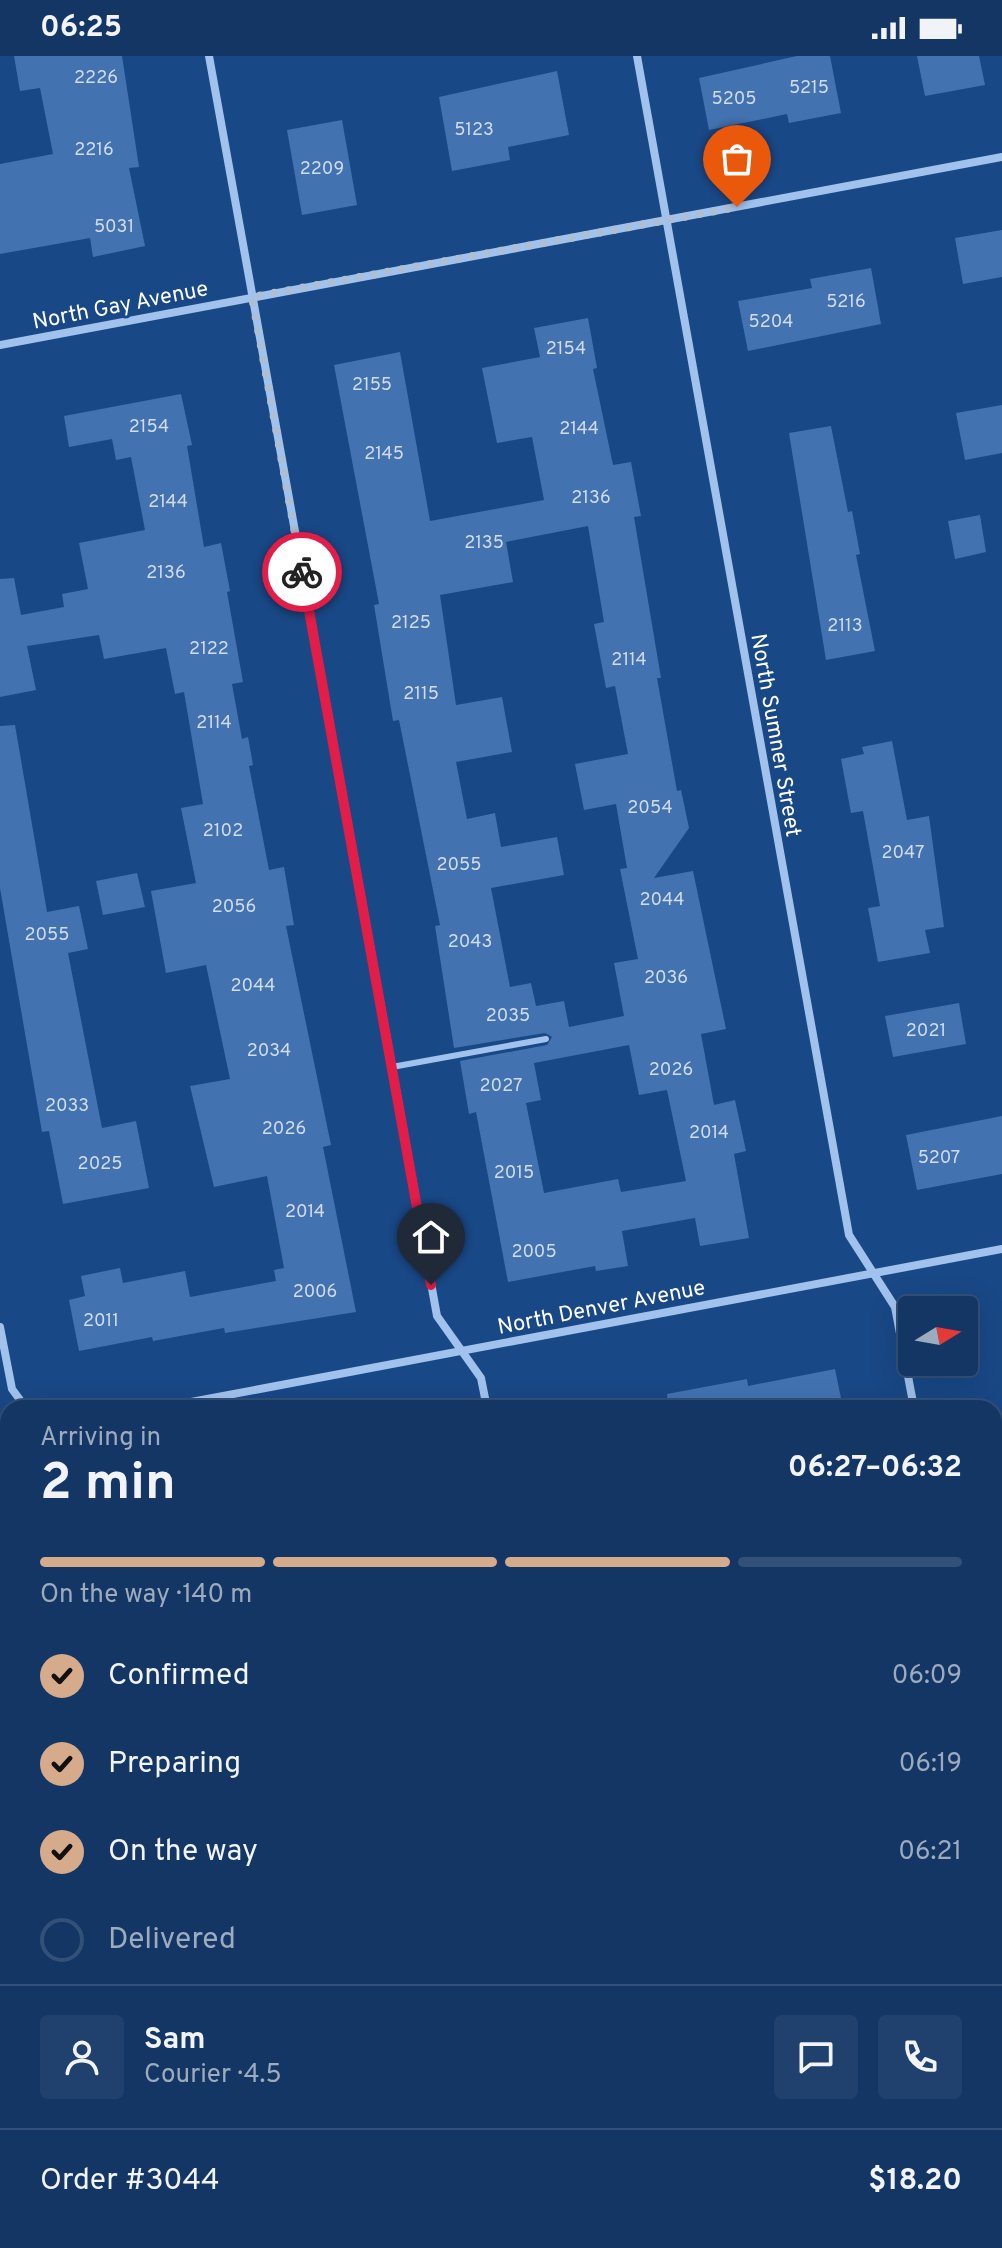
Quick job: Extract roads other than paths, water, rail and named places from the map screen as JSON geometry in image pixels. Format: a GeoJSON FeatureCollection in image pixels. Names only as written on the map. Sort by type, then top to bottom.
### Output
{"type":"FeatureCollection","features":[{"type":"Feature","properties":{"kind":"street"},"geometry":{"type":"LineString","coordinates":[[209,56],[437,1316],[481,1378],[485,1400]]}},
{"type":"Feature","properties":{"kind":"street","name":"North Sumner Street"},"geometry":{"type":"LineString","coordinates":[[637,56],[849,1235],[895,1307],[912,1400]]}},
{"type":"Feature","properties":{"kind":"street","name":"North Gay Avenue"},"geometry":{"type":"LineString","coordinates":[[0,345],[1002,157]]}},
{"type":"Feature","properties":{"kind":"street","name":"North Denver Avenue"},"geometry":{"type":"LineString","coordinates":[[202,1400],[1002,1249]]}},
{"type":"Feature","properties":{"kind":"street"},"geometry":{"type":"LineString","coordinates":[[0,1327],[12,1389],[20,1400]]}},
{"type":"Feature","properties":{"kind":"lane"},"geometry":{"type":"LineString","coordinates":[[392,1067],[546,1039]]}}]}
